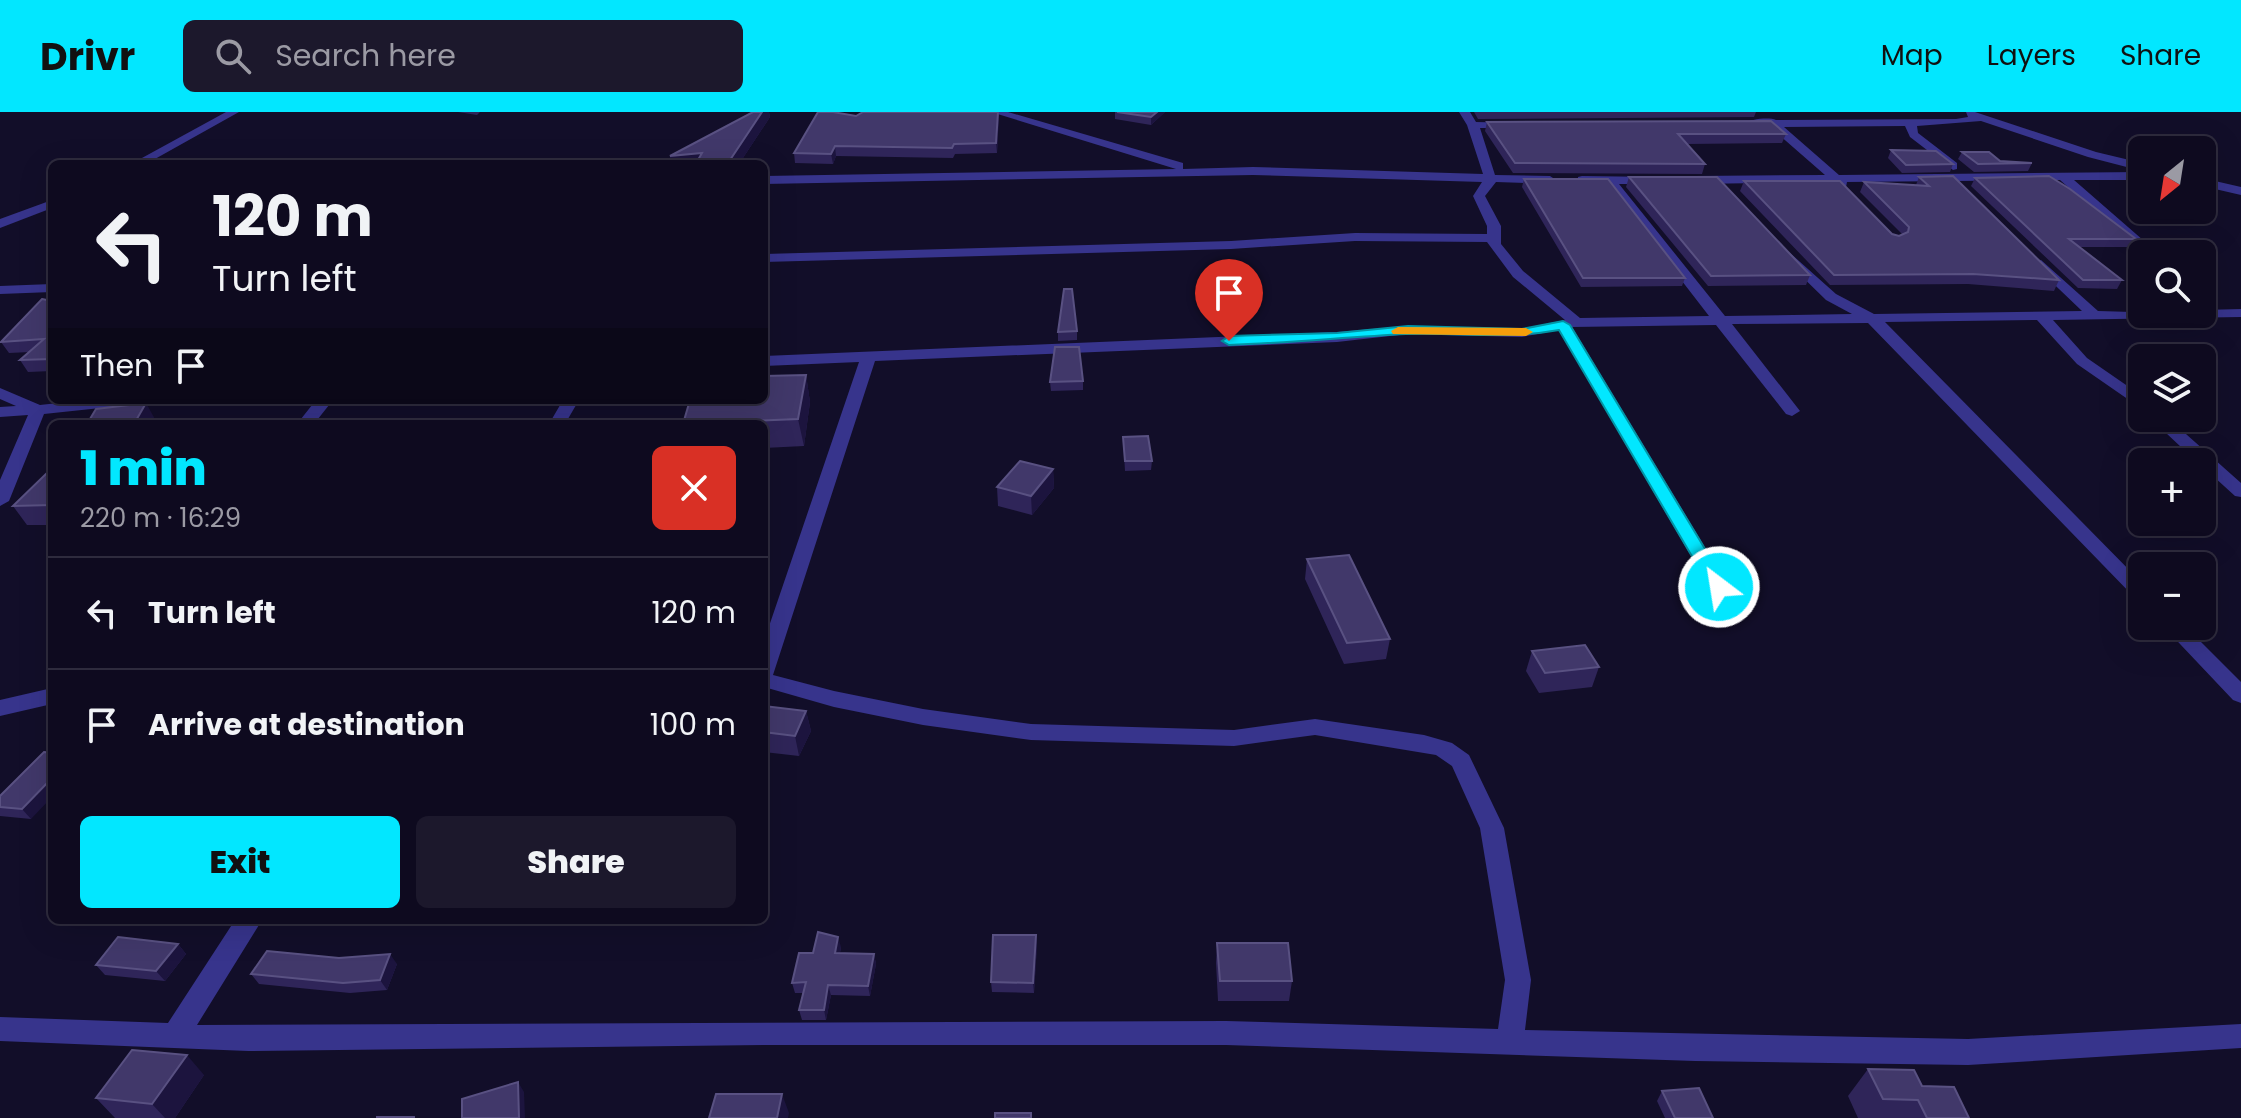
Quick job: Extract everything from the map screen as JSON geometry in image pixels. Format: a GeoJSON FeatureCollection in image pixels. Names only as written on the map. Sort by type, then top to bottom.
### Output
{"type":"FeatureCollection","features":[{"type":"Feature","properties":{"kind":"street"},"geometry":{"type":"LineString","coordinates":[[144,160],[234,112]]}},
{"type":"Feature","properties":{"kind":"street"},"geometry":{"type":"LineString","coordinates":[[996,112],[1198,172]]}},
{"type":"Feature","properties":{"kind":"street"},"geometry":{"type":"LineString","coordinates":[[1464,112],[1473,125],[1491,180]]}},
{"type":"Feature","properties":{"kind":"street"},"geometry":{"type":"LineString","coordinates":[[1762,112],[1843,185]]}},
{"type":"Feature","properties":{"kind":"street"},"geometry":{"type":"LineString","coordinates":[[1881,112],[1897,123]]}},
{"type":"Feature","properties":{"kind":"street"},"geometry":{"type":"LineString","coordinates":[[1965,112],[2092,155],[2128,164]]}},
{"type":"Feature","properties":{"kind":"street"},"geometry":{"type":"LineString","coordinates":[[1730,124],[1956,122],[1982,118]]}},
{"type":"Feature","properties":{"kind":"street"},"geometry":{"type":"LineString","coordinates":[[1912,123],[1910,129],[1914,135],[1966,184]]}},
{"type":"Feature","properties":{"kind":"street"},"geometry":{"type":"LineString","coordinates":[[1473,125],[1529,125]]}},
{"type":"Feature","properties":{"kind":"street"},"geometry":{"type":"LineString","coordinates":[[768,180],[1253,171],[1491,180],[1719,180],[1843,185],[1953,179],[1966,184],[2128,176]]}},
{"type":"Feature","properties":{"kind":"street"},"geometry":{"type":"LineString","coordinates":[[2063,177],[2136,240]]}},
{"type":"Feature","properties":{"kind":"street"},"geometry":{"type":"LineString","coordinates":[[1491,180],[1479,196],[1494,226],[1494,245],[1518,274],[1570,324],[1719,587]]}},
{"type":"Feature","properties":{"kind":"street"},"geometry":{"type":"LineString","coordinates":[[1610,180],[1792,411]]}},
{"type":"Feature","properties":{"kind":"street"},"geometry":{"type":"LineString","coordinates":[[1719,180],[1738,201]]}},
{"type":"Feature","properties":{"kind":"street"},"geometry":{"type":"LineString","coordinates":[[2216,185],[2241,191]]}},
{"type":"Feature","properties":{"kind":"street"},"geometry":{"type":"LineString","coordinates":[[2216,185],[2241,208]]}},
{"type":"Feature","properties":{"kind":"street"},"geometry":{"type":"LineString","coordinates":[[0,224],[48,206]]}},
{"type":"Feature","properties":{"kind":"street"},"geometry":{"type":"LineString","coordinates":[[768,258],[1231,245],[1355,237],[1494,238]]}},
{"type":"Feature","properties":{"kind":"street"},"geometry":{"type":"LineString","coordinates":[[1776,242],[1831,297],[1873,319],[2128,580]]}},
{"type":"Feature","properties":{"kind":"street"},"geometry":{"type":"LineString","coordinates":[[2030,253],[2096,317]]}},
{"type":"Feature","properties":{"kind":"street"},"geometry":{"type":"LineString","coordinates":[[0,290],[48,288]]}},
{"type":"Feature","properties":{"kind":"street"},"geometry":{"type":"LineString","coordinates":[[2216,309],[2219,312]]}},
{"type":"Feature","properties":{"kind":"street"},"geometry":{"type":"LineString","coordinates":[[2216,312],[2241,313]]}},
{"type":"Feature","properties":{"kind":"street"},"geometry":{"type":"LineString","coordinates":[[2041,316],[2082,361],[2128,394]]}},
{"type":"Feature","properties":{"kind":"street"},"geometry":{"type":"LineString","coordinates":[[768,361],[1337,337],[1408,330],[1522,333],[1570,324],[2128,316]]}},
{"type":"Feature","properties":{"kind":"street"},"geometry":{"type":"LineString","coordinates":[[768,660],[868,358]]}},
{"type":"Feature","properties":{"kind":"street"},"geometry":{"type":"LineString","coordinates":[[0,393],[38,410]]}},
{"type":"Feature","properties":{"kind":"street"},"geometry":{"type":"LineString","coordinates":[[0,412],[93,404]]}},
{"type":"Feature","properties":{"kind":"street"},"geometry":{"type":"LineString","coordinates":[[308,420],[322,404]]}},
{"type":"Feature","properties":{"kind":"street"},"geometry":{"type":"LineString","coordinates":[[0,501],[38,410]]}},
{"type":"Feature","properties":{"kind":"street"},"geometry":{"type":"LineString","coordinates":[[2174,432],[2241,492]]}},
{"type":"Feature","properties":{"kind":"street"},"geometry":{"type":"LineString","coordinates":[[2187,640],[2241,695]]}},
{"type":"Feature","properties":{"kind":"street"},"geometry":{"type":"LineString","coordinates":[[768,681],[908,714],[1031,732],[1234,738],[1315,727],[1424,743],[1444,749],[1461,761],[1492,828],[1518,980],[1510,1042]]}},
{"type":"Feature","properties":{"kind":"street"},"geometry":{"type":"LineString","coordinates":[[0,708],[48,697]]}},
{"type":"Feature","properties":{"kind":"street"},"geometry":{"type":"LineString","coordinates":[[175,1036],[246,924]]}},
{"type":"Feature","properties":{"kind":"street"},"geometry":{"type":"LineString","coordinates":[[0,1029],[248,1039],[597,1034],[1226,1033],[1968,1052],[2241,1036]]}},
{"type":"Feature","properties":{"kind":"building"},"geometry":{"type":"Polygon","coordinates":[[[753,112],[762,112],[730,160],[698,160],[702,153],[670,156],[753,112]]]}},
{"type":"Feature","properties":{"kind":"building"},"geometry":{"type":"Polygon","coordinates":[[[818,112],[856,116],[863,112],[998,112],[996,143],[954,144],[952,148],[835,146],[831,154],[794,153],[818,112]]]}},
{"type":"Feature","properties":{"kind":"building"},"geometry":{"type":"Polygon","coordinates":[[[1117,112],[1157,112],[1151,117],[1117,112]]]}},
{"type":"Feature","properties":{"kind":"building"},"geometry":{"type":"Polygon","coordinates":[[[1771,121],[1786,134],[1678,134],[1705,164],[1515,163],[1487,122],[1771,121]]]}},
{"type":"Feature","properties":{"kind":"building"},"geometry":{"type":"Polygon","coordinates":[[[1891,150],[1936,151],[1953,164],[1906,165],[1891,150]]]}},
{"type":"Feature","properties":{"kind":"building"},"geometry":{"type":"Polygon","coordinates":[[[1962,152],[1989,152],[2000,161],[2032,163],[1978,164],[1962,152]]]}},
{"type":"Feature","properties":{"kind":"building"},"geometry":{"type":"Polygon","coordinates":[[[1953,176],[2059,280],[1973,274],[1834,275],[1744,181],[1840,181],[1892,234],[1899,236],[1908,232],[1909,227],[1864,182],[1929,186],[1919,177],[1953,176]]]}},
{"type":"Feature","properties":{"kind":"building"},"geometry":{"type":"Polygon","coordinates":[[[2049,176],[2136,239],[2069,239],[2122,280],[2083,280],[1975,178],[2049,176]]]}},
{"type":"Feature","properties":{"kind":"building"},"geometry":{"type":"Polygon","coordinates":[[[1629,177],[1717,177],[1810,275],[1711,276],[1629,177]]]}},
{"type":"Feature","properties":{"kind":"building"},"geometry":{"type":"Polygon","coordinates":[[[1524,179],[1608,179],[1685,278],[1583,278],[1524,179]]]}},
{"type":"Feature","properties":{"kind":"building"},"geometry":{"type":"Polygon","coordinates":[[[1064,289],[1072,289],[1077,331],[1058,332],[1064,289]]]}},
{"type":"Feature","properties":{"kind":"building"},"geometry":{"type":"Polygon","coordinates":[[[42,299],[48,300],[48,359],[20,360],[44,339],[1,342],[42,299]]]}},
{"type":"Feature","properties":{"kind":"building"},"geometry":{"type":"Polygon","coordinates":[[[1055,347],[1079,347],[1083,381],[1050,382],[1055,347]]]}},
{"type":"Feature","properties":{"kind":"building"},"geometry":{"type":"Polygon","coordinates":[[[806,375],[798,419],[684,420],[689,404],[768,404],[768,376],[806,375]]]}},
{"type":"Feature","properties":{"kind":"building"},"geometry":{"type":"Polygon","coordinates":[[[145,404],[136,420],[89,420],[96,409],[145,404]]]}},
{"type":"Feature","properties":{"kind":"building"},"geometry":{"type":"Polygon","coordinates":[[[1148,436],[1152,461],[1125,461],[1123,437],[1148,436]]]}},
{"type":"Feature","properties":{"kind":"building"},"geometry":{"type":"Polygon","coordinates":[[[1020,461],[1053,469],[1031,496],[997,487],[1020,461]]]}},
{"type":"Feature","properties":{"kind":"building"},"geometry":{"type":"Polygon","coordinates":[[[48,472],[48,505],[13,506],[48,472]]]}},
{"type":"Feature","properties":{"kind":"building"},"geometry":{"type":"Polygon","coordinates":[[[1349,555],[1390,639],[1347,643],[1307,559],[1349,555]]]}},
{"type":"Feature","properties":{"kind":"building"},"geometry":{"type":"Polygon","coordinates":[[[1585,645],[1599,667],[1545,673],[1532,651],[1585,645]]]}},
{"type":"Feature","properties":{"kind":"building"},"geometry":{"type":"Polygon","coordinates":[[[768,706],[806,711],[795,736],[768,733],[768,706]]]}},
{"type":"Feature","properties":{"kind":"building"},"geometry":{"type":"Polygon","coordinates":[[[44,752],[48,752],[48,782],[22,809],[0,807],[0,796],[44,752]]]}},
{"type":"Feature","properties":{"kind":"building"},"geometry":{"type":"Polygon","coordinates":[[[818,932],[838,937],[835,953],[874,954],[868,986],[828,985],[824,1010],[799,1010],[806,982],[792,983],[799,953],[813,953],[818,932]]]}},
{"type":"Feature","properties":{"kind":"building"},"geometry":{"type":"Polygon","coordinates":[[[993,935],[1036,935],[1033,983],[991,982],[993,935]]]}},
{"type":"Feature","properties":{"kind":"building"},"geometry":{"type":"Polygon","coordinates":[[[118,937],[178,944],[156,971],[96,965],[118,937]]]}},
{"type":"Feature","properties":{"kind":"building"},"geometry":{"type":"Polygon","coordinates":[[[1217,943],[1288,943],[1292,981],[1220,981],[1217,943]]]}},
{"type":"Feature","properties":{"kind":"building"},"geometry":{"type":"Polygon","coordinates":[[[267,951],[339,958],[390,954],[380,980],[343,983],[251,974],[267,951]]]}},
{"type":"Feature","properties":{"kind":"building"},"geometry":{"type":"Polygon","coordinates":[[[132,1050],[187,1055],[152,1104],[96,1098],[132,1050]]]}},
{"type":"Feature","properties":{"kind":"building"},"geometry":{"type":"Polygon","coordinates":[[[1868,1069],[1914,1070],[1922,1086],[1954,1087],[1969,1118],[1927,1118],[1918,1100],[1883,1099],[1868,1069]]]}},
{"type":"Feature","properties":{"kind":"building"},"geometry":{"type":"Polygon","coordinates":[[[518,1082],[519,1118],[462,1118],[462,1099],[518,1082]]]}},
{"type":"Feature","properties":{"kind":"building"},"geometry":{"type":"Polygon","coordinates":[[[1699,1088],[1713,1118],[1675,1118],[1662,1091],[1699,1088]]]}},
{"type":"Feature","properties":{"kind":"building"},"geometry":{"type":"Polygon","coordinates":[[[716,1094],[782,1094],[777,1118],[709,1118],[716,1094]]]}},
{"type":"Feature","properties":{"kind":"building"},"geometry":{"type":"Polygon","coordinates":[[[995,1113],[1031,1113],[1031,1118],[995,1118],[995,1113]]]}},
{"type":"Feature","properties":{"kind":"slow traffic"},"geometry":{"type":"LineString","coordinates":[[1398,331],[1526,332]]}},
{"type":"Feature","properties":{"kind":"route"},"geometry":{"type":"LineString","coordinates":[[1229,341],[1337,337],[1408,330],[1522,333],[1563,325],[1719,587]]}}]}
